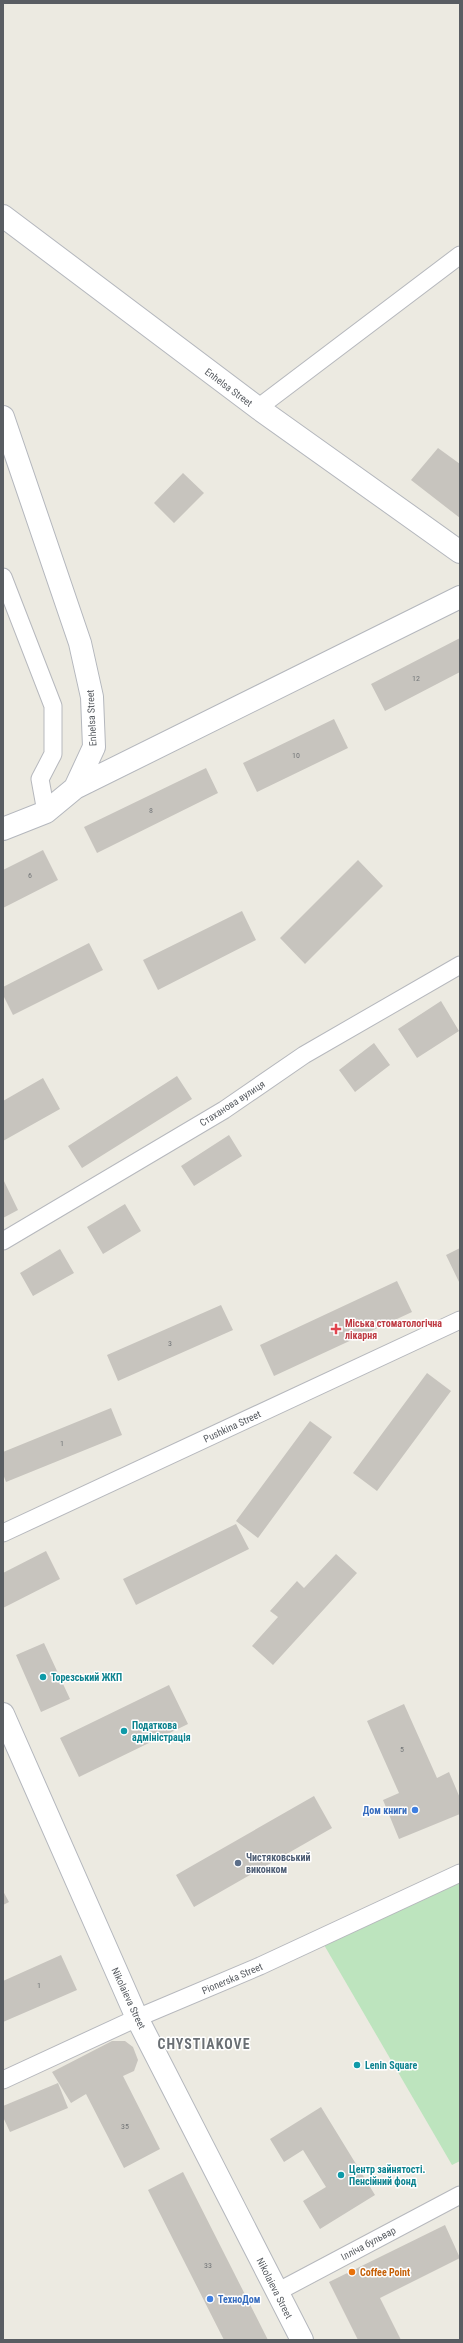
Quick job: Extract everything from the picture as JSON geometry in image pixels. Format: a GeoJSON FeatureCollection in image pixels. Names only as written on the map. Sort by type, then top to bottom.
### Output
{"type":"FeatureCollection","features":[{"type":"Feature","properties":{"kind":"street","name":"Enhelsa Street"},"geometry":{"type":"LineString","coordinates":[[3,216],[258,408],[460,552]]}},
{"type":"Feature","properties":{"kind":"street"},"geometry":{"type":"LineString","coordinates":[[258,408],[460,255]]}},
{"type":"Feature","properties":{"kind":"street","name":"Enhelsa Street"},"geometry":{"type":"LineString","coordinates":[[3,417],[80,643],[92,697],[94,747],[75,788]]}},
{"type":"Feature","properties":{"kind":"street"},"geometry":{"type":"LineString","coordinates":[[3,576],[53,706],[53,754],[40,779],[46,812]]}},
{"type":"Feature","properties":{"kind":"street"},"geometry":{"type":"LineString","coordinates":[[3,829],[46,812],[75,788],[460,597]]}},
{"type":"Feature","properties":{"kind":"street","name":"Стаханова вулиця"},"geometry":{"type":"LineString","coordinates":[[3,1241],[224,1110],[304,1055],[460,964]]}},
{"type":"Feature","properties":{"kind":"street","name":"Pushkina Street"},"geometry":{"type":"LineString","coordinates":[[3,1533],[460,1320]]}},
{"type":"Feature","properties":{"kind":"street","name":"Nikolaieva Street"},"geometry":{"type":"LineString","coordinates":[[3,1714],[138,2018],[302,2340]]}},
{"type":"Feature","properties":{"kind":"street","name":"Pionerska Street"},"geometry":{"type":"LineString","coordinates":[[3,2080],[138,2018],[260,1966],[460,1873]]}},
{"type":"Feature","properties":{"kind":"street","name":"Ілліча бульвар"},"geometry":{"type":"LineString","coordinates":[[277,2292],[460,2196]]}},
{"type":"Feature","properties":{"kind":"green space"},"geometry":{"type":"Polygon","coordinates":[[[460,1882],[460,2161],[452,2165],[320,1938],[460,1882]]]}},
{"type":"Feature","properties":{"kind":"building"},"geometry":{"type":"Polygon","coordinates":[[[438,448],[460,464],[460,518],[411,480],[438,448]]]}},
{"type":"Feature","properties":{"kind":"building"},"geometry":{"type":"Polygon","coordinates":[[[183,473],[204,493],[174,523],[154,503],[183,473]]]}},
{"type":"Feature","properties":{"kind":"building"},"geometry":{"type":"Polygon","coordinates":[[[460,638],[460,672],[385,711],[371,684],[460,638]]]}},
{"type":"Feature","properties":{"kind":"building"},"geometry":{"type":"Polygon","coordinates":[[[334,719],[348,748],[257,792],[243,763],[334,719]]]}},
{"type":"Feature","properties":{"kind":"building"},"geometry":{"type":"Polygon","coordinates":[[[206,768],[218,793],[97,853],[84,827],[206,768]]]}},
{"type":"Feature","properties":{"kind":"building"},"geometry":{"type":"Polygon","coordinates":[[[43,850],[58,880],[3,908],[3,870],[43,850]]]}},
{"type":"Feature","properties":{"kind":"building"},"geometry":{"type":"Polygon","coordinates":[[[358,860],[383,886],[305,964],[280,938],[358,860]]]}},
{"type":"Feature","properties":{"kind":"building"},"geometry":{"type":"Polygon","coordinates":[[[242,911],[256,940],[158,990],[143,960],[242,911]]]}},
{"type":"Feature","properties":{"kind":"building"},"geometry":{"type":"Polygon","coordinates":[[[89,943],[103,970],[13,1015],[3,995],[3,987],[89,943]]]}},
{"type":"Feature","properties":{"kind":"building"},"geometry":{"type":"Polygon","coordinates":[[[441,1001],[459,1031],[417,1058],[398,1029],[441,1001]]]}},
{"type":"Feature","properties":{"kind":"building"},"geometry":{"type":"Polygon","coordinates":[[[374,1043],[390,1065],[355,1092],[339,1070],[374,1043]]]}},
{"type":"Feature","properties":{"kind":"building"},"geometry":{"type":"Polygon","coordinates":[[[177,1076],[192,1099],[82,1168],[68,1146],[177,1076]]]}},
{"type":"Feature","properties":{"kind":"building"},"geometry":{"type":"Polygon","coordinates":[[[43,1078],[60,1109],[3,1141],[3,1101],[43,1078]]]}},
{"type":"Feature","properties":{"kind":"building"},"geometry":{"type":"Polygon","coordinates":[[[229,1135],[242,1156],[194,1186],[181,1166],[229,1135]]]}},
{"type":"Feature","properties":{"kind":"building"},"geometry":{"type":"Polygon","coordinates":[[[3,1179],[18,1210],[3,1218],[3,1179]]]}},
{"type":"Feature","properties":{"kind":"building"},"geometry":{"type":"Polygon","coordinates":[[[125,1204],[141,1231],[103,1254],[87,1227],[125,1204]]]}},
{"type":"Feature","properties":{"kind":"building"},"geometry":{"type":"Polygon","coordinates":[[[460,1248],[460,1284],[446,1255],[460,1248]]]}},
{"type":"Feature","properties":{"kind":"building"},"geometry":{"type":"Polygon","coordinates":[[[60,1249],[74,1273],[33,1296],[20,1273],[60,1249]]]}},
{"type":"Feature","properties":{"kind":"building","name":"Міська стоматологічна лікарня"},"geometry":{"type":"Polygon","coordinates":[[[397,1281],[412,1312],[274,1376],[260,1345],[397,1281]]]}},
{"type":"Feature","properties":{"kind":"building"},"geometry":{"type":"Polygon","coordinates":[[[221,1305],[233,1330],[118,1381],[107,1355],[221,1305]]]}},
{"type":"Feature","properties":{"kind":"building"},"geometry":{"type":"Polygon","coordinates":[[[427,1373],[451,1391],[377,1491],[353,1473],[427,1373]]]}},
{"type":"Feature","properties":{"kind":"building"},"geometry":{"type":"Polygon","coordinates":[[[111,1408],[122,1435],[6,1482],[3,1474],[3,1452],[111,1408]]]}},
{"type":"Feature","properties":{"kind":"building"},"geometry":{"type":"Polygon","coordinates":[[[310,1421],[332,1437],[258,1538],[236,1521],[310,1421]]]}},
{"type":"Feature","properties":{"kind":"building"},"geometry":{"type":"Polygon","coordinates":[[[236,1524],[249,1549],[136,1605],[123,1579],[236,1524]]]}},
{"type":"Feature","properties":{"kind":"building"},"geometry":{"type":"Polygon","coordinates":[[[46,1551],[60,1579],[3,1608],[3,1573],[46,1551]]]}},
{"type":"Feature","properties":{"kind":"building"},"geometry":{"type":"Polygon","coordinates":[[[336,1554],[357,1573],[273,1665],[252,1646],[278,1617],[270,1611],[297,1581],[304,1588],[336,1554]]]}},
{"type":"Feature","properties":{"kind":"building","name":"Торезський ЖКП"},"geometry":{"type":"Polygon","coordinates":[[[44,1643],[70,1699],[41,1712],[16,1655],[44,1643]]]}},
{"type":"Feature","properties":{"kind":"building","name":"Податкова адміністрація"},"geometry":{"type":"Polygon","coordinates":[[[169,1685],[188,1724],[79,1777],[60,1738],[169,1685]]]}},
{"type":"Feature","properties":{"kind":"building"},"geometry":{"type":"Polygon","coordinates":[[[404,1704],[437,1778],[449,1772],[460,1798],[460,1814],[399,1839],[383,1800],[399,1793],[367,1721],[404,1704]]]}},
{"type":"Feature","properties":{"kind":"building"},"geometry":{"type":"Polygon","coordinates":[[[314,1796],[332,1828],[194,1907],[176,1875],[314,1796]]]}},
{"type":"Feature","properties":{"kind":"building"},"geometry":{"type":"Polygon","coordinates":[[[3,1891],[9,1902],[3,1905],[3,1891]]]}},
{"type":"Feature","properties":{"kind":"building"},"geometry":{"type":"Polygon","coordinates":[[[61,1955],[77,1990],[3,2022],[3,1981],[61,1955]]]}},
{"type":"Feature","properties":{"kind":"building"},"geometry":{"type":"Polygon","coordinates":[[[112,2041],[125,2041],[133,2047],[138,2060],[134,2071],[123,2076],[160,2149],[124,2168],[86,2094],[71,2103],[52,2072],[112,2041]]]}},
{"type":"Feature","properties":{"kind":"building"},"geometry":{"type":"Polygon","coordinates":[[[58,2083],[68,2108],[10,2132],[3,2117],[3,2106],[58,2083]]]}},
{"type":"Feature","properties":{"kind":"building","name":"Центр зайнятості. Пенсійний фонд"},"geometry":{"type":"Polygon","coordinates":[[[321,2107],[375,2195],[320,2229],[303,2201],[326,2187],[303,2150],[284,2162],[270,2139],[321,2107]]]}},
{"type":"Feature","properties":{"kind":"building"},"geometry":{"type":"Polygon","coordinates":[[[183,2172],[268,2340],[224,2340],[148,2190],[183,2172]]]}},
{"type":"Feature","properties":{"kind":"building"},"geometry":{"type":"Polygon","coordinates":[[[445,2225],[460,2258],[380,2298],[401,2340],[358,2340],[329,2282],[445,2225]]]}},
{"type":"Feature","properties":{"kind":"place","name":"Міська стоматологічна лікарня"},"geometry":{"type":"Point","coordinates":[336,1329]}},
{"type":"Feature","properties":{"kind":"place","name":"Торезський ЖКП"},"geometry":{"type":"Point","coordinates":[43,1677]}},
{"type":"Feature","properties":{"kind":"place","name":"Податкова адміністрація"},"geometry":{"type":"Point","coordinates":[124,1731]}},
{"type":"Feature","properties":{"kind":"place","name":"Дом книги"},"geometry":{"type":"Point","coordinates":[415,1810]}},
{"type":"Feature","properties":{"kind":"place","name":"Чистяковський виконком"},"geometry":{"type":"Point","coordinates":[238,1863]}},
{"type":"Feature","properties":{"kind":"place","name":"Lenin Square"},"geometry":{"type":"Point","coordinates":[357,2065]}},
{"type":"Feature","properties":{"kind":"place","name":"Центр зайнятості. Пенсійний фонд"},"geometry":{"type":"Point","coordinates":[341,2175]}},
{"type":"Feature","properties":{"kind":"place","name":"Coffee Point"},"geometry":{"type":"Point","coordinates":[352,2272]}},
{"type":"Feature","properties":{"kind":"place","name":"ТехноДом"},"geometry":{"type":"Point","coordinates":[210,2299]}},
{"type":"Feature","properties":{"kind":"district","name":"CHYSTIAKOVE"},"geometry":{"type":"Point","coordinates":[204,2044]}}]}
